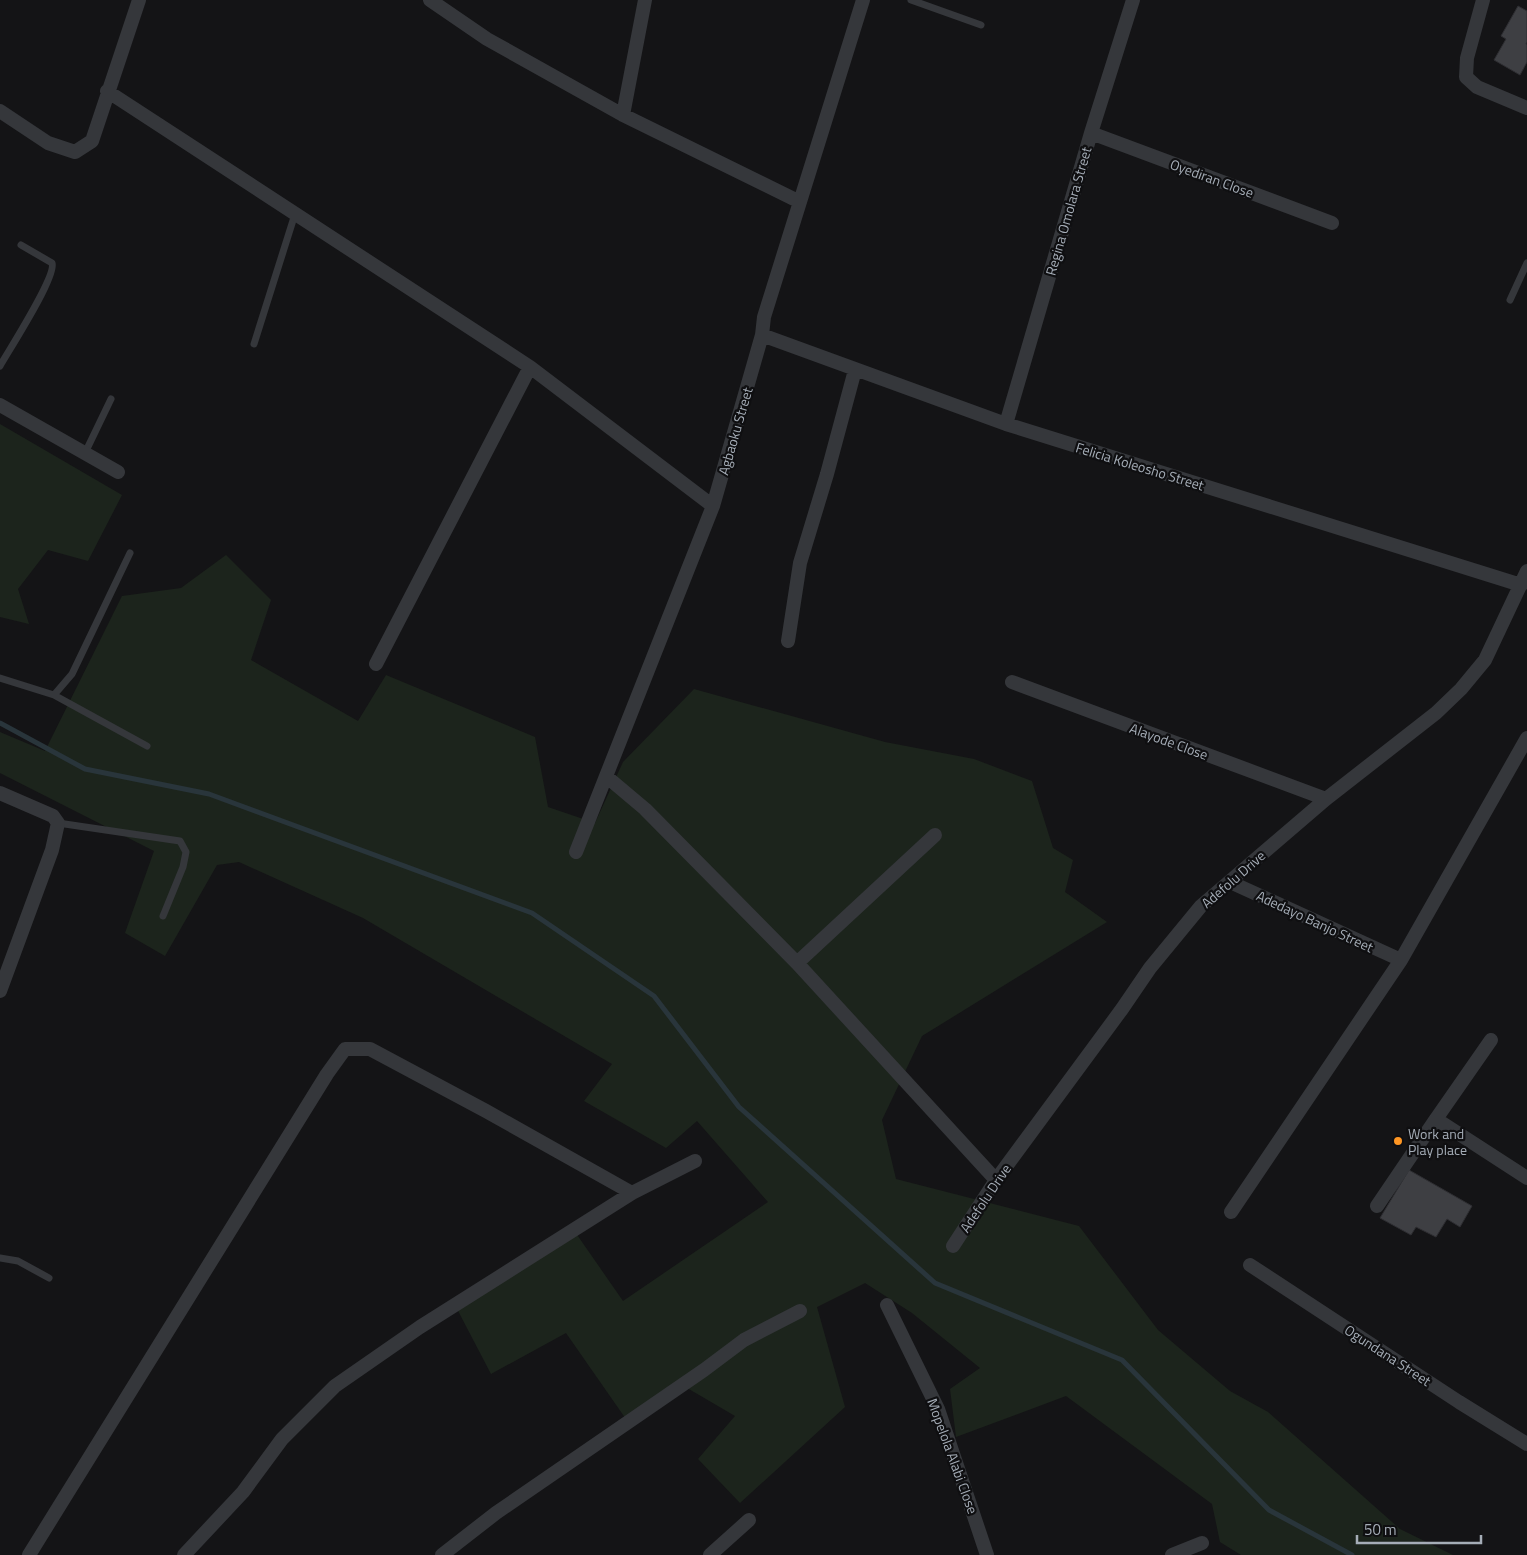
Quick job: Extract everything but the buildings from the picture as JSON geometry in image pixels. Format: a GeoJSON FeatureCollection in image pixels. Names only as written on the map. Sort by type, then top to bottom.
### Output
{"type":"FeatureCollection","features":[{"type":"Feature","properties":{"kind":"street"},"geometry":{"type":"LineString","coordinates":[[0,111],[48,143],[75,152],[92,141],[139,0]]}},
{"type":"Feature","properties":{"kind":"street"},"geometry":{"type":"LineString","coordinates":[[430,0],[487,39],[623,115],[800,202]]}},
{"type":"Feature","properties":{"kind":"street"},"geometry":{"type":"LineString","coordinates":[[623,115],[645,0]]}},
{"type":"Feature","properties":{"kind":"street","name":"Agbaoku Street"},"geometry":{"type":"LineString","coordinates":[[576,852],[713,506],[762,335],[764,317],[863,0]]}},
{"type":"Feature","properties":{"kind":"street","name":"Regina Omolara Street"},"geometry":{"type":"LineString","coordinates":[[1006,424],[1091,133],[1133,0]]}},
{"type":"Feature","properties":{"kind":"street"},"geometry":{"type":"LineString","coordinates":[[1483,0],[1467,58],[1466,77],[1477,87],[1527,108]]}},
{"type":"Feature","properties":{"kind":"street"},"geometry":{"type":"LineString","coordinates":[[108,91],[530,366],[713,506]]}},
{"type":"Feature","properties":{"kind":"street","name":"Oyediran Close"},"geometry":{"type":"LineString","coordinates":[[1091,133],[1332,223]]}},
{"type":"Feature","properties":{"kind":"street","name":"Felicia Koleosho Street"},"geometry":{"type":"LineString","coordinates":[[762,335],[1006,424],[1521,585]]}},
{"type":"Feature","properties":{"kind":"street"},"geometry":{"type":"LineString","coordinates":[[376,664],[530,366]]}},
{"type":"Feature","properties":{"kind":"street"},"geometry":{"type":"LineString","coordinates":[[788,641],[800,563],[827,474],[855,370]]}},
{"type":"Feature","properties":{"kind":"street"},"geometry":{"type":"LineString","coordinates":[[0,404],[118,472]]}},
{"type":"Feature","properties":{"kind":"street","name":"Adefolu Drive"},"geometry":{"type":"LineString","coordinates":[[953,1246],[996,1180],[1150,968],[1201,906],[1326,799],[1436,713],[1461,689],[1485,660],[1527,571]]}},
{"type":"Feature","properties":{"kind":"street","name":"Alayode Close"},"geometry":{"type":"LineString","coordinates":[[1012,682],[1326,799]]}},
{"type":"Feature","properties":{"kind":"street"},"geometry":{"type":"LineString","coordinates":[[1231,1212],[1401,960],[1527,738]]}},
{"type":"Feature","properties":{"kind":"street"},"geometry":{"type":"LineString","coordinates":[[607,777],[645,809],[797,963],[996,1180]]}},
{"type":"Feature","properties":{"kind":"street"},"geometry":{"type":"LineString","coordinates":[[0,793],[53,816],[58,823],[52,850],[0,991]]}},
{"type":"Feature","properties":{"kind":"street"},"geometry":{"type":"LineString","coordinates":[[797,963],[934,835]]}},
{"type":"Feature","properties":{"kind":"street","name":"Adedayo Banjo Street"},"geometry":{"type":"LineString","coordinates":[[1230,882],[1401,960]]}},
{"type":"Feature","properties":{"kind":"street"},"geometry":{"type":"LineString","coordinates":[[1377,1206],[1491,1040]]}},
{"type":"Feature","properties":{"kind":"street"},"geometry":{"type":"LineString","coordinates":[[28,1555],[322,1082],[345,1049],[370,1049],[486,1111],[632,1193]]}},
{"type":"Feature","properties":{"kind":"street"},"geometry":{"type":"LineString","coordinates":[[1436,1119],[1527,1178]]}},
{"type":"Feature","properties":{"kind":"street"},"geometry":{"type":"LineString","coordinates":[[184,1555],[243,1492],[282,1439],[335,1386],[420,1327],[632,1193],[695,1161]]}},
{"type":"Feature","properties":{"kind":"street","name":"Ogundana Street"},"geometry":{"type":"LineString","coordinates":[[1250,1265],[1527,1444]]}},
{"type":"Feature","properties":{"kind":"street","name":"Mopelola Alabi Close"},"geometry":{"type":"LineString","coordinates":[[887,1305],[938,1408],[987,1555]]}},
{"type":"Feature","properties":{"kind":"street"},"geometry":{"type":"LineString","coordinates":[[442,1555],[496,1513],[704,1370],[744,1340],[800,1312]]}},
{"type":"Feature","properties":{"kind":"street"},"geometry":{"type":"LineString","coordinates":[[710,1555],[749,1520]]}},
{"type":"Feature","properties":{"kind":"street"},"geometry":{"type":"LineString","coordinates":[[1172,1555],[1202,1543]]}},
{"type":"Feature","properties":{"kind":"lane"},"geometry":{"type":"LineString","coordinates":[[911,0],[981,25]]}},
{"type":"Feature","properties":{"kind":"lane"},"geometry":{"type":"LineString","coordinates":[[254,344],[295,214]]}},
{"type":"Feature","properties":{"kind":"lane"},"geometry":{"type":"LineString","coordinates":[[0,366],[44,291],[53,268],[52,263],[21,245]]}},
{"type":"Feature","properties":{"kind":"lane"},"geometry":{"type":"LineString","coordinates":[[1510,300],[1527,263]]}},
{"type":"Feature","properties":{"kind":"lane"},"geometry":{"type":"LineString","coordinates":[[85,453],[111,399]]}},
{"type":"Feature","properties":{"kind":"lane"},"geometry":{"type":"LineString","coordinates":[[54,695],[72,674],[130,553]]}},
{"type":"Feature","properties":{"kind":"lane"},"geometry":{"type":"LineString","coordinates":[[0,678],[54,695],[147,746]]}},
{"type":"Feature","properties":{"kind":"lane"},"geometry":{"type":"LineString","coordinates":[[58,823],[180,841],[186,852],[183,867],[163,916]]}},
{"type":"Feature","properties":{"kind":"lane"},"geometry":{"type":"LineString","coordinates":[[0,1258],[18,1261],[49,1278]]}},
{"type":"Feature","properties":{"kind":"shaded area"},"geometry":{"type":"Polygon","coordinates":[[[0,424],[122,495],[88,561],[48,550],[18,589],[29,624],[0,617],[0,424]]]}},
{"type":"Feature","properties":{"kind":"shaded area"},"geometry":{"type":"Polygon","coordinates":[[[226,555],[271,600],[251,660],[358,721],[386,675],[535,737],[548,807],[595,823],[623,762],[694,689],[885,742],[974,759],[1032,781],[1053,848],[1073,860],[1065,892],[1107,922],[922,1036],[882,1120],[896,1179],[1079,1226],[1158,1330],[1230,1391],[1268,1412],[1400,1529],[1453,1555],[1241,1555],[1220,1542],[1212,1504],[1066,1396],[956,1437],[950,1389],[980,1368],[912,1313],[865,1283],[817,1307],[845,1407],[740,1503],[698,1459],[735,1416],[682,1385],[628,1422],[566,1333],[491,1374],[456,1307],[573,1229],[623,1301],[768,1202],[697,1121],[666,1148],[584,1101],[612,1064],[363,918],[239,862],[217,865],[165,956],[125,933],[154,851],[0,773],[0,732],[45,751],[122,596],[181,588],[226,555]]]}},
{"type":"Feature","properties":{"kind":"waterway"},"geometry":{"type":"LineString","coordinates":[[0,723],[85,769],[209,794],[532,913],[654,996],[739,1107],[935,1283],[1122,1360],[1269,1510],[1352,1555]]}},
{"type":"Feature","properties":{"kind":"place","name":"Work and Play place"},"geometry":{"type":"Point","coordinates":[1398,1141]}}]}
